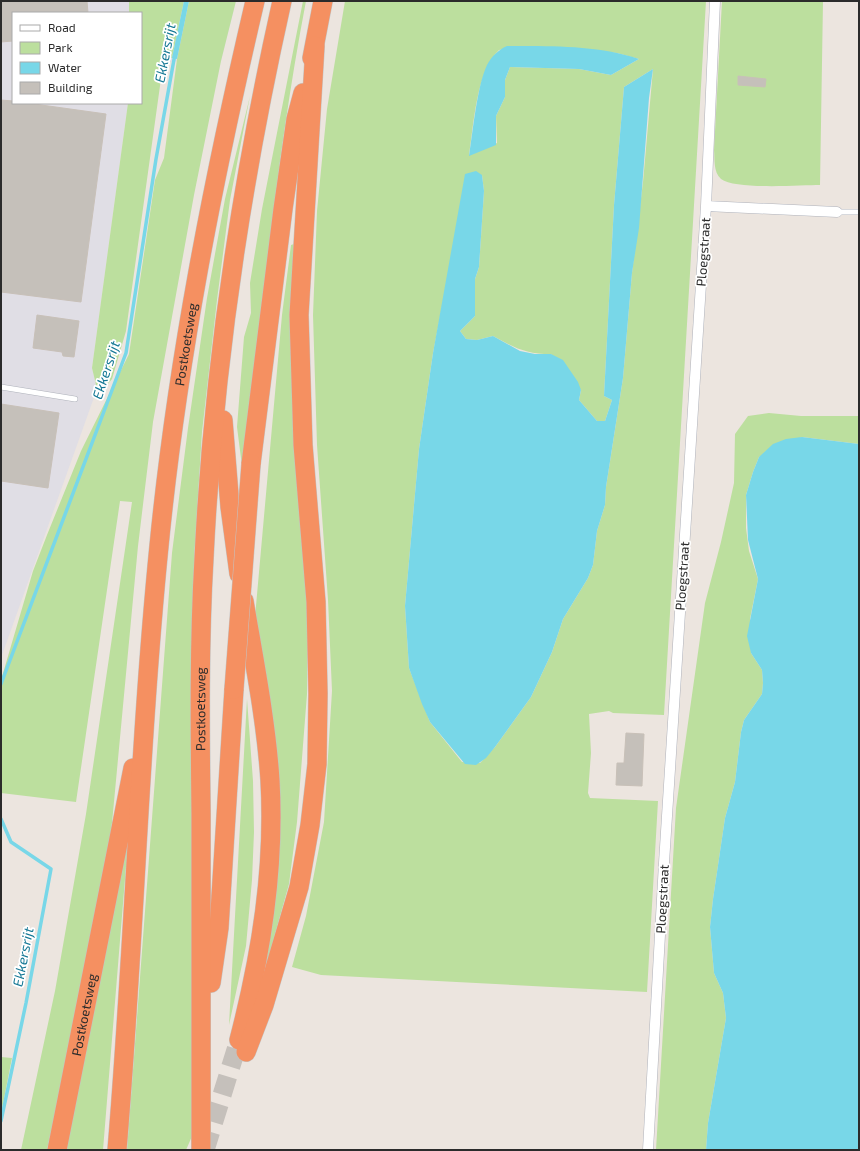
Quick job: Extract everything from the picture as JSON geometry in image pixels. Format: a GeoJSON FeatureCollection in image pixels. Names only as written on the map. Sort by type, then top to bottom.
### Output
{"type":"FeatureCollection","features":[{"type":"Feature","properties":{"kind":"highway","name":"Postkoetsweg"},"geometry":{"type":"LineString","coordinates":[[118,1150],[159,545],[175,422],[212,196],[255,1]]}},
{"type":"Feature","properties":{"kind":"highway","name":"Postkoetsweg"},"geometry":{"type":"LineString","coordinates":[[201,1150],[202,1045],[200,687],[204,558],[219,374],[242,199],[260,97],[282,1]]}},
{"type":"Feature","properties":{"kind":"highway","name":"Postkoetsweg"},"geometry":{"type":"LineString","coordinates":[[202,1045],[219,928],[234,689],[251,464],[296,119],[315,46],[324,1]]}},
{"type":"Feature","properties":{"kind":"highway","name":"Postkoetsweg"},"geometry":{"type":"LineString","coordinates":[[219,374],[236,559],[255,668],[270,780],[271,830],[262,940],[243,1046],[266,999],[299,887],[310,825],[317,764],[318,694],[316,602],[303,445],[299,315],[315,46]]}},
{"type":"Feature","properties":{"kind":"highway","name":"Postkoetsweg"},"geometry":{"type":"LineString","coordinates":[[57,1150],[148,692]]}},
{"type":"Feature","properties":{"kind":"street","name":"Ploegstraat"},"geometry":{"type":"LineString","coordinates":[[648,1150],[664,863],[706,206],[715,1]]}},
{"type":"Feature","properties":{"kind":"street"},"geometry":{"type":"LineString","coordinates":[[706,206],[837,212]]}},
{"type":"Feature","properties":{"kind":"lane"},"geometry":{"type":"LineString","coordinates":[[837,212],[859,212]]}},
{"type":"Feature","properties":{"kind":"lane"},"geometry":{"type":"LineString","coordinates":[[1,387],[74,400]]}},
{"type":"Feature","properties":{"kind":"shaded area"},"geometry":{"type":"Polygon","coordinates":[[[1,1],[236,1],[221,61],[142,62],[142,12],[12,12],[12,104],[128,104],[92,368],[97,389],[1,658],[1,1]]]}},
{"type":"Feature","properties":{"kind":"green space"},"geometry":{"type":"Polygon","coordinates":[[[129,1],[184,1],[172,58],[164,57],[126,331],[112,379],[103,390],[97,389],[92,368],[128,104],[142,104],[142,12],[129,12],[129,1]]]}},
{"type":"Feature","properties":{"kind":"green space"},"geometry":{"type":"Polygon","coordinates":[[[189,1],[236,1],[221,61],[194,195],[153,422],[138,546],[109,855],[103,889],[47,1150],[21,1150],[55,991],[86,814],[132,502],[120,501],[76,802],[1,793],[1,680],[33,571],[47,535],[81,451],[129,354],[155,180],[164,158],[177,59],[189,1]]]}},
{"type":"Feature","properties":{"kind":"green space"},"geometry":{"type":"Polygon","coordinates":[[[303,1],[306,1],[295,60],[278,178],[243,474],[237,427],[244,337],[251,313],[250,283],[262,209],[303,1]]]}},
{"type":"Feature","properties":{"kind":"green space"},"geometry":{"type":"Polygon","coordinates":[[[345,1],[706,1],[664,715],[613,713],[609,711],[589,714],[591,753],[588,793],[590,798],[658,801],[647,992],[321,975],[292,967],[306,916],[324,822],[332,691],[328,600],[317,445],[313,315],[317,211],[327,109],[345,1]],[[526,46],[499,50],[485,71],[477,99],[469,155],[497,143],[496,116],[505,97],[505,80],[510,67],[579,69],[611,75],[639,59],[617,53],[526,46]],[[653,69],[624,87],[614,205],[604,396],[612,400],[605,421],[597,421],[579,400],[581,390],[551,354],[534,353],[521,350],[493,336],[477,340],[466,339],[460,331],[475,316],[475,279],[479,267],[484,191],[482,175],[446,286],[433,353],[419,449],[405,606],[409,668],[430,722],[462,762],[480,763],[495,747],[531,697],[552,652],[563,619],[588,578],[593,565],[597,531],[605,505],[606,487],[623,378],[653,69]]]}},
{"type":"Feature","properties":{"kind":"green space"},"geometry":{"type":"Polygon","coordinates":[[[722,1],[823,1],[820,185],[740,185],[721,179],[718,176],[714,150],[722,1]]]}},
{"type":"Feature","properties":{"kind":"green space"},"geometry":{"type":"Polygon","coordinates":[[[250,96],[230,200],[217,300],[202,432],[194,560],[193,1134],[186,1150],[127,1150],[172,553],[207,298],[225,199],[250,96]]]}},
{"type":"Feature","properties":{"kind":"green space"},"geometry":{"type":"Polygon","coordinates":[[[294,244],[291,316],[308,602],[307,694],[297,822],[289,884],[265,970],[266,950],[277,882],[255,617],[282,315],[291,245],[294,244]]]}},
{"type":"Feature","properties":{"kind":"green space"},"geometry":{"type":"Polygon","coordinates":[[[769,413],[801,416],[859,416],[859,444],[802,437],[759,457],[746,495],[746,528],[749,551],[758,579],[750,619],[751,653],[762,670],[763,683],[762,694],[744,720],[741,732],[735,782],[725,818],[713,899],[710,927],[714,973],[723,993],[726,1018],[708,1123],[706,1150],[656,1150],[676,808],[705,603],[721,542],[734,483],[735,434],[748,416],[769,413]]]}},
{"type":"Feature","properties":{"kind":"green space"},"geometry":{"type":"Polygon","coordinates":[[[247,699],[253,781],[254,832],[252,880],[246,946],[229,1025],[247,699]]]}},
{"type":"Feature","properties":{"kind":"green space"},"geometry":{"type":"Polygon","coordinates":[[[131,805],[103,1150],[65,1150],[131,805]]]}},
{"type":"Feature","properties":{"kind":"green space"},"geometry":{"type":"Polygon","coordinates":[[[1,1057],[12,1058],[1,1114],[1,1057]]]}},
{"type":"Feature","properties":{"kind":"water"},"geometry":{"type":"Polygon","coordinates":[[[184,1],[189,1],[177,59],[172,58],[184,1]]]}},
{"type":"Feature","properties":{"kind":"water"},"geometry":{"type":"Polygon","coordinates":[[[507,46],[574,47],[607,51],[639,59],[611,75],[579,69],[510,67],[505,80],[505,97],[496,116],[496,145],[469,156],[478,96],[487,65],[498,51],[507,46]]]}},
{"type":"Feature","properties":{"kind":"water"},"geometry":{"type":"Polygon","coordinates":[[[653,69],[649,98],[639,228],[632,273],[623,378],[606,487],[605,505],[597,531],[593,565],[588,578],[563,619],[552,652],[531,697],[486,758],[476,765],[465,764],[430,722],[422,704],[409,668],[405,606],[419,449],[433,353],[465,174],[476,171],[482,175],[484,191],[479,267],[475,279],[475,316],[460,331],[466,339],[477,340],[493,336],[520,351],[535,354],[551,354],[563,360],[578,382],[581,390],[579,400],[597,421],[605,421],[612,400],[604,396],[614,205],[624,87],[653,69]]]}},
{"type":"Feature","properties":{"kind":"water"},"geometry":{"type":"Polygon","coordinates":[[[802,437],[859,444],[859,1150],[706,1150],[708,1123],[726,1018],[723,993],[714,973],[710,927],[713,899],[725,818],[735,782],[741,732],[744,720],[762,694],[763,683],[762,670],[751,653],[747,636],[758,579],[748,540],[746,495],[759,457],[773,444],[786,439],[802,437]]]}},
{"type":"Feature","properties":{"kind":"building"},"geometry":{"type":"Polygon","coordinates":[[[1,1],[87,1],[88,12],[12,12],[12,41],[1,42],[1,1]]]}},
{"type":"Feature","properties":{"kind":"building"},"geometry":{"type":"Polygon","coordinates":[[[738,76],[766,79],[765,87],[738,85],[738,76]]]}},
{"type":"Feature","properties":{"kind":"building"},"geometry":{"type":"Polygon","coordinates":[[[1,100],[12,101],[12,104],[34,104],[106,114],[81,302],[1,292],[1,100]]]}},
{"type":"Feature","properties":{"kind":"building"},"geometry":{"type":"Polygon","coordinates":[[[37,315],[79,321],[74,357],[63,356],[62,352],[33,348],[37,315]]]}},
{"type":"Feature","properties":{"kind":"building"},"geometry":{"type":"Polygon","coordinates":[[[1,404],[59,413],[48,488],[1,481],[1,404]]]}},
{"type":"Feature","properties":{"kind":"building"},"geometry":{"type":"Polygon","coordinates":[[[626,733],[644,734],[642,786],[616,785],[617,763],[624,763],[626,733]]]}},
{"type":"Feature","properties":{"kind":"waterway","name":"Ekkersrijt"},"geometry":{"type":"LineString","coordinates":[[1,684],[126,353],[156,159],[175,54]]}},
{"type":"Feature","properties":{"kind":"waterway","name":"Ekkersrijt"},"geometry":{"type":"LineString","coordinates":[[1,819],[11,842],[51,869],[26,1003],[1,1121]]}},
{"type":"Feature","properties":{"kind":"tunnel"},"geometry":{"type":"LineString","coordinates":[[205,1150],[239,1040]]}}]}
